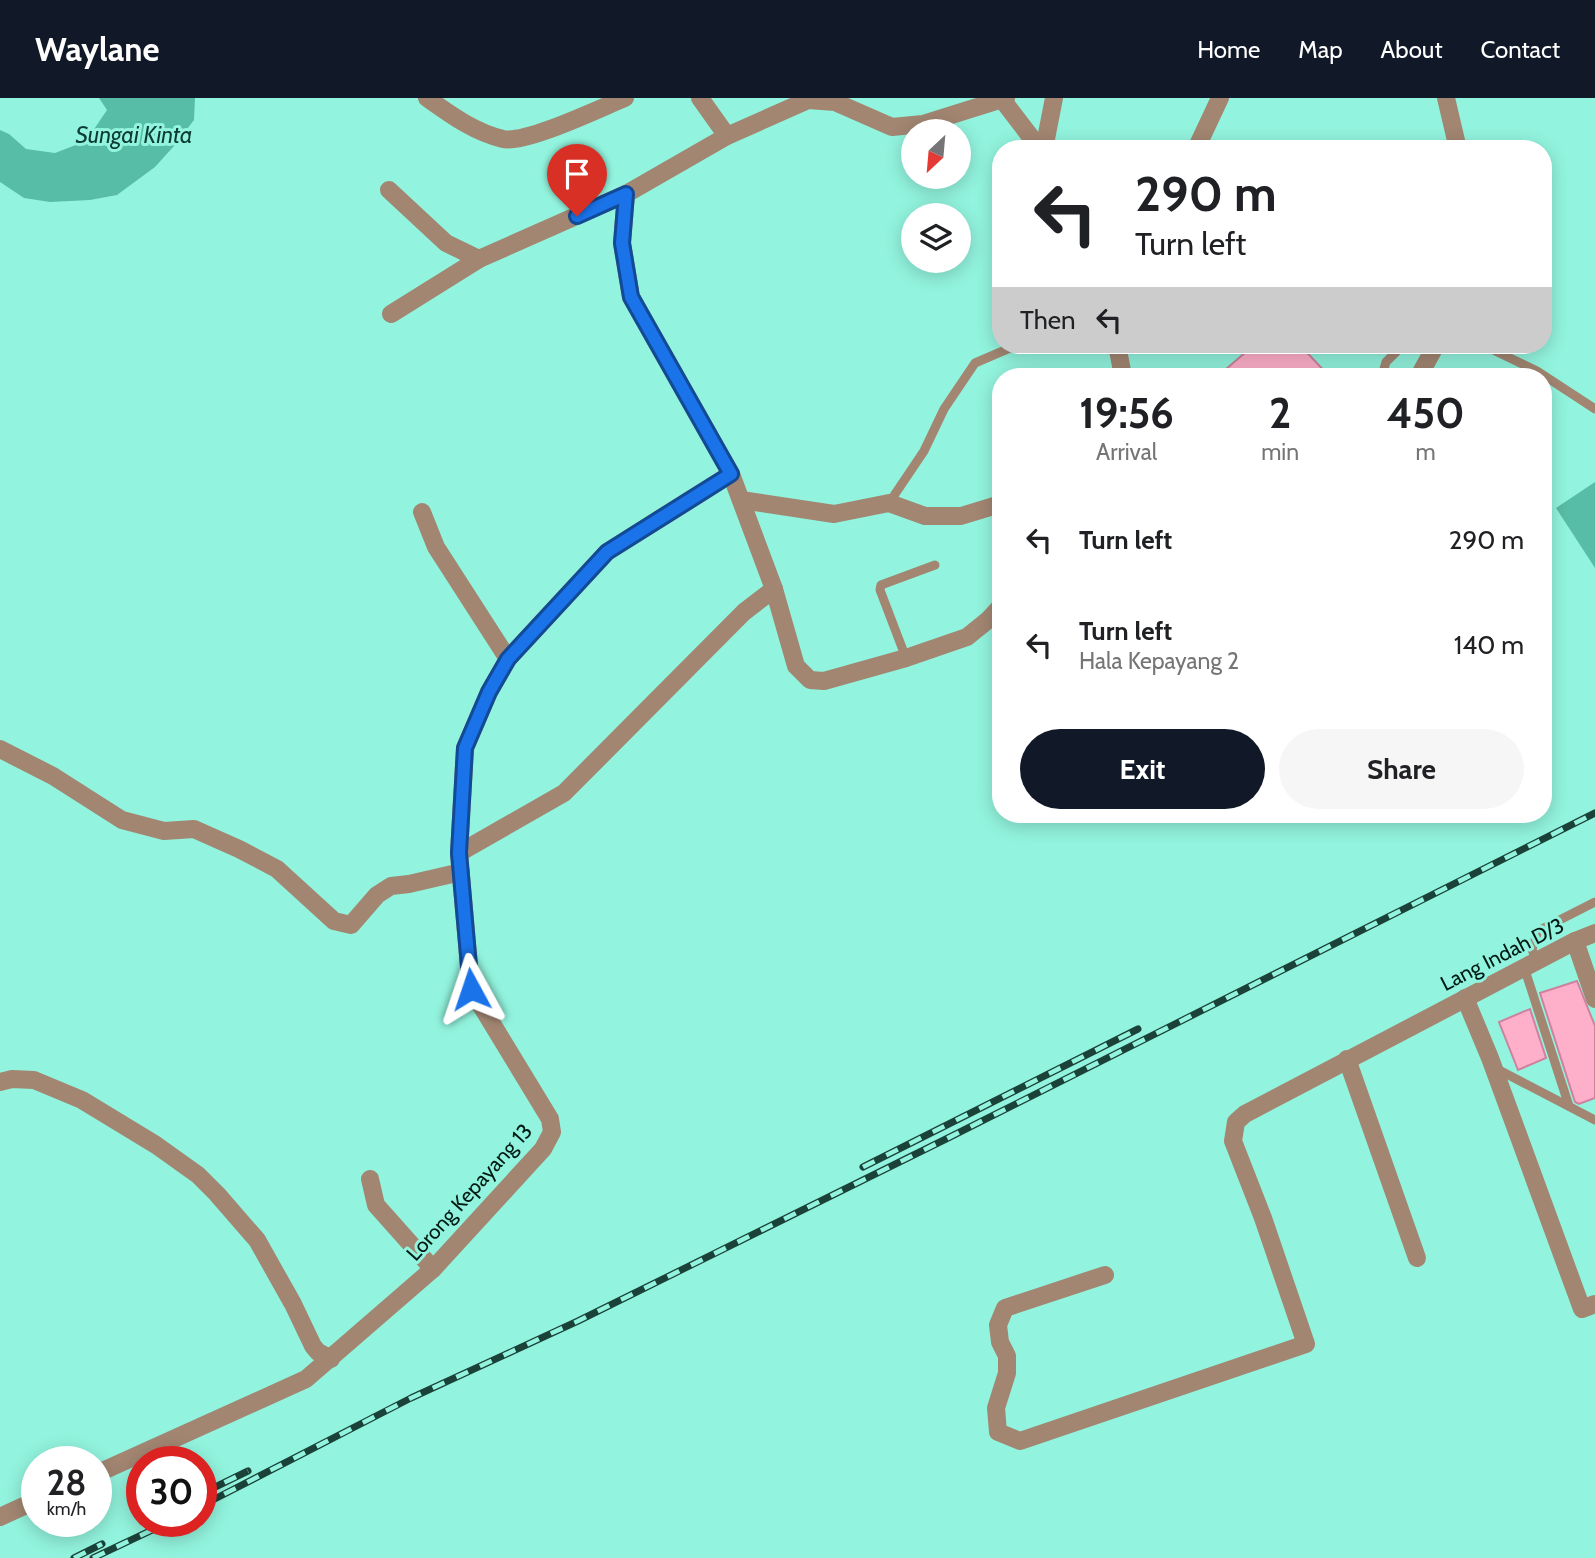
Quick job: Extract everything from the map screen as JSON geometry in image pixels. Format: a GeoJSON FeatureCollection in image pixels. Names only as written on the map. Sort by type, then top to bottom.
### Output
{"type":"FeatureCollection","features":[{"type":"Feature","properties":{"kind":"street"},"geometry":{"type":"LineString","coordinates":[[427,98],[461,122],[505,140],[548,131],[625,98]]}},
{"type":"Feature","properties":{"kind":"street"},"geometry":{"type":"LineString","coordinates":[[700,98],[727,136]]}},
{"type":"Feature","properties":{"kind":"street"},"geometry":{"type":"LineString","coordinates":[[391,314],[479,259],[626,194],[727,136],[808,100],[835,102],[892,127],[923,124],[1003,98],[1035,140]]}},
{"type":"Feature","properties":{"kind":"street"},"geometry":{"type":"LineString","coordinates":[[1044,140],[1054,98]]}},
{"type":"Feature","properties":{"kind":"street"},"geometry":{"type":"LineString","coordinates":[[1200,140],[1220,98]]}},
{"type":"Feature","properties":{"kind":"street"},"geometry":{"type":"LineString","coordinates":[[1446,98],[1456,140]]}},
{"type":"Feature","properties":{"kind":"street"},"geometry":{"type":"LineString","coordinates":[[389,190],[446,243],[479,259]]}},
{"type":"Feature","properties":{"kind":"street"},"geometry":{"type":"LineString","coordinates":[[626,194],[622,243],[631,297],[731,474],[774,589],[796,666],[810,680],[824,681],[906,658],[967,637],[992,616]]}},
{"type":"Feature","properties":{"kind":"street","name":"Lorong Kepayang 13"},"geometry":{"type":"LineString","coordinates":[[112,1467],[306,1379],[433,1269],[543,1149],[552,1132],[550,1119],[471,989],[459,853],[465,748],[489,692],[508,659],[607,552],[731,474]]}},
{"type":"Feature","properties":{"kind":"street"},"geometry":{"type":"LineString","coordinates":[[741,500],[834,514],[889,503],[925,516],[961,516],[992,507]]}},
{"type":"Feature","properties":{"kind":"street"},"geometry":{"type":"LineString","coordinates":[[422,512],[436,547],[508,659]]}},
{"type":"Feature","properties":{"kind":"street"},"geometry":{"type":"LineString","coordinates":[[459,853],[564,793],[744,612],[774,589]]}},
{"type":"Feature","properties":{"kind":"street"},"geometry":{"type":"LineString","coordinates":[[0,749],[53,776],[122,820],[164,831],[194,828],[239,849],[277,869],[334,921],[351,925],[377,895],[391,886],[461,872]]}},
{"type":"Feature","properties":{"kind":"street","name":"Lang Indah D/3"},"geometry":{"type":"LineString","coordinates":[[1105,1275],[1005,1308],[998,1325],[1000,1342],[1007,1356],[1007,1373],[996,1408],[998,1432],[1020,1441],[1306,1344],[1263,1218],[1233,1141],[1236,1122],[1245,1114],[1347,1059],[1595,933]]}},
{"type":"Feature","properties":{"kind":"street"},"geometry":{"type":"LineString","coordinates":[[1575,941],[1595,999]]}},
{"type":"Feature","properties":{"kind":"street"},"geometry":{"type":"LineString","coordinates":[[1465,998],[1490,1058],[1582,1309],[1595,1304]]}},
{"type":"Feature","properties":{"kind":"street"},"geometry":{"type":"LineString","coordinates":[[1347,1059],[1417,1258]]}},
{"type":"Feature","properties":{"kind":"street"},"geometry":{"type":"LineString","coordinates":[[0,1082],[12,1079],[34,1080],[82,1100],[156,1145],[198,1175],[257,1240],[313,1346],[331,1359]]}},
{"type":"Feature","properties":{"kind":"street"},"geometry":{"type":"LineString","coordinates":[[370,1179],[376,1205],[433,1269]]}},
{"type":"Feature","properties":{"kind":"street"},"geometry":{"type":"LineString","coordinates":[[0,1517],[21,1507]]}},
{"type":"Feature","properties":{"kind":"lane"},"geometry":{"type":"LineString","coordinates":[[889,503],[923,450],[944,409],[975,363],[996,354]]}},
{"type":"Feature","properties":{"kind":"lane"},"geometry":{"type":"LineString","coordinates":[[1384,368],[1394,354]]}},
{"type":"Feature","properties":{"kind":"lane"},"geometry":{"type":"LineString","coordinates":[[1502,354],[1531,368]]}},
{"type":"Feature","properties":{"kind":"lane"},"geometry":{"type":"LineString","coordinates":[[1552,381],[1595,409]]}},
{"type":"Feature","properties":{"kind":"lane"},"geometry":{"type":"LineString","coordinates":[[906,658],[880,590],[881,585],[935,565]]}},
{"type":"Feature","properties":{"kind":"lane"},"geometry":{"type":"LineString","coordinates":[[1569,1106],[1530,964],[1538,931],[1595,902]]}},
{"type":"Feature","properties":{"kind":"lane"},"geometry":{"type":"LineString","coordinates":[[1490,1058],[1496,1068],[1505,1075],[1595,1119]]}},
{"type":"Feature","properties":{"kind":"water","name":"Sungai Kinta"},"geometry":{"type":"Polygon","coordinates":[[[99,98],[195,98],[194,120],[155,167],[117,195],[90,200],[50,202],[24,198],[0,182],[0,130],[26,149],[55,153],[86,141],[107,110],[99,98]]]}},
{"type":"Feature","properties":{"kind":"water"},"geometry":{"type":"Polygon","coordinates":[[[1595,482],[1595,568],[1556,508],[1595,482]]]}},
{"type":"Feature","properties":{"kind":"building"},"geometry":{"type":"Polygon","coordinates":[[[1244,354],[1308,354],[1322,368],[1227,368],[1244,354]]]}},
{"type":"Feature","properties":{"kind":"building"},"geometry":{"type":"Polygon","coordinates":[[[1577,981],[1595,1026],[1595,1098],[1579,1104],[1575,1102],[1540,993],[1577,981]]]}},
{"type":"Feature","properties":{"kind":"building"},"geometry":{"type":"Polygon","coordinates":[[[1530,1009],[1546,1058],[1518,1070],[1499,1022],[1530,1009]]]}},
{"type":"Feature","properties":{"kind":"railway"},"geometry":{"type":"LineString","coordinates":[[217,1498],[411,1398],[578,1321],[946,1139],[1595,813]]}},
{"type":"Feature","properties":{"kind":"railway"},"geometry":{"type":"LineString","coordinates":[[863,1167],[1138,1029]]}},
{"type":"Feature","properties":{"kind":"railway"},"geometry":{"type":"LineString","coordinates":[[217,1486],[248,1471]]}},
{"type":"Feature","properties":{"kind":"railway"},"geometry":{"type":"LineString","coordinates":[[93,1558],[137,1537]]}},
{"type":"Feature","properties":{"kind":"railway"},"geometry":{"type":"LineString","coordinates":[[74,1558],[102,1544]]}},
{"type":"Feature","properties":{"kind":"route"},"geometry":{"type":"LineString","coordinates":[[471,989],[459,853],[465,748],[489,692],[508,659],[607,552],[731,474],[631,297],[622,243],[626,194],[577,216]]}}]}
